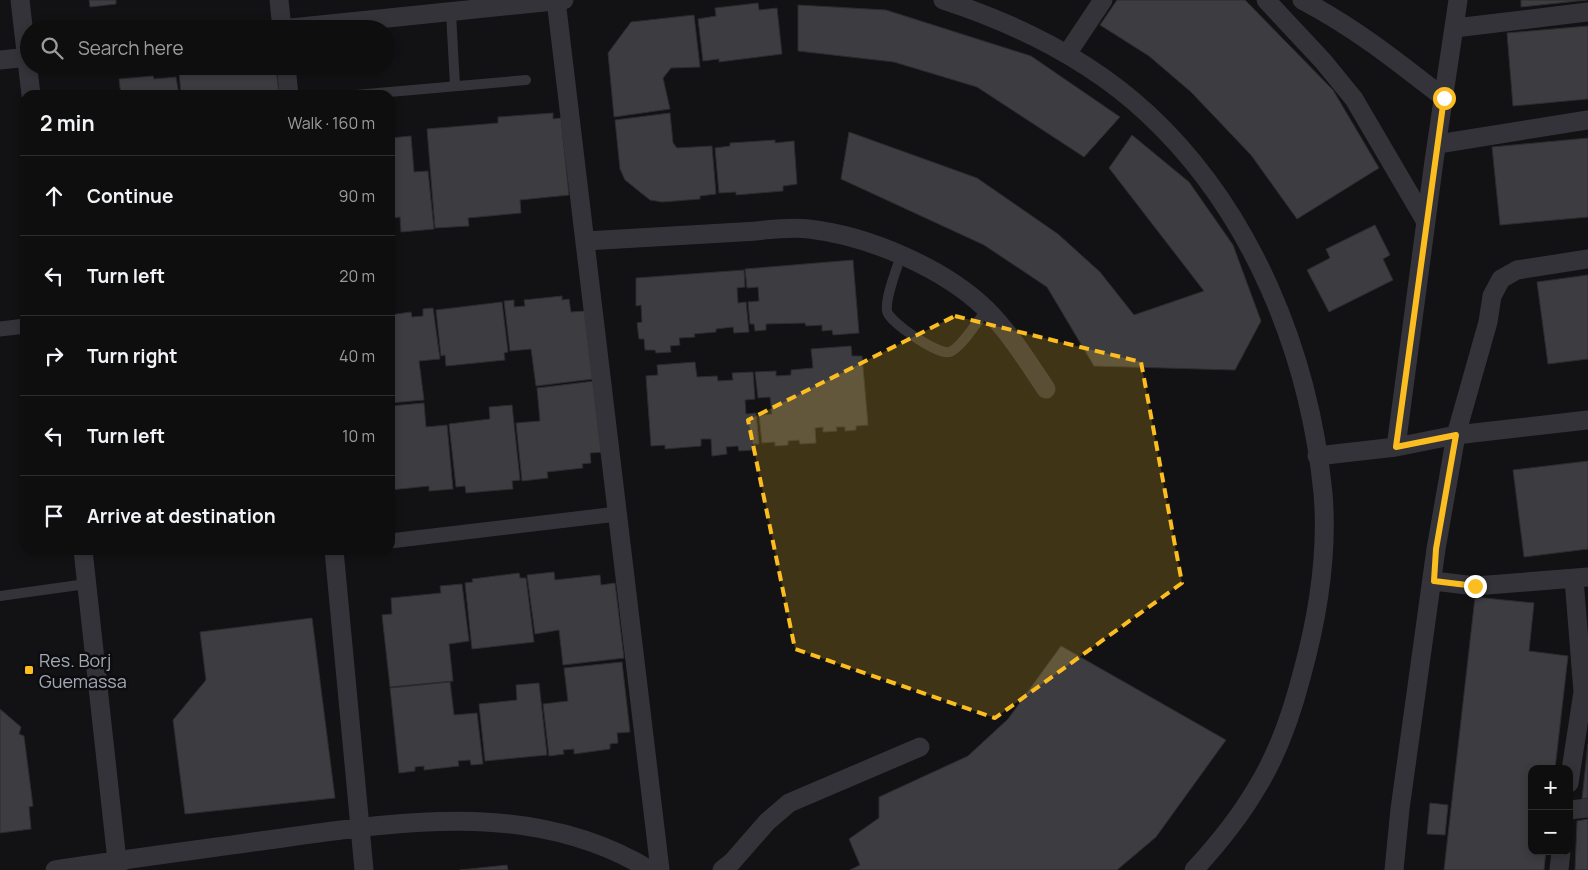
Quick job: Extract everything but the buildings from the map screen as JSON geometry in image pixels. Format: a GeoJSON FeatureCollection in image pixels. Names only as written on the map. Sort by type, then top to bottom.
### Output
{"type":"FeatureCollection","features":[{"type":"Feature","properties":{"kind":"street"},"geometry":{"type":"LineString","coordinates":[[20,0],[22,20]]}},
{"type":"Feature","properties":{"kind":"street"},"geometry":{"type":"LineString","coordinates":[[279,0],[281,20]]}},
{"type":"Feature","properties":{"kind":"street"},"geometry":{"type":"LineString","coordinates":[[377,20],[558,0],[660,870]]}},
{"type":"Feature","properties":{"kind":"street"},"geometry":{"type":"LineString","coordinates":[[943,0],[979,12],[1021,30],[1067,54],[1147,113],[1187,155],[1216,192],[1249,246],[1276,303],[1295,355],[1309,412],[1323,494],[1320,595],[1310,644],[1295,701],[1276,750],[1258,787],[1237,818],[1194,870]]}},
{"type":"Feature","properties":{"kind":"street"},"geometry":{"type":"LineString","coordinates":[[1067,54],[1103,0]]}},
{"type":"Feature","properties":{"kind":"street"},"geometry":{"type":"LineString","coordinates":[[1266,0],[1323,61],[1354,99],[1426,222]]}},
{"type":"Feature","properties":{"kind":"street"},"geometry":{"type":"LineString","coordinates":[[1302,0],[1336,18],[1372,42],[1444,98]]}},
{"type":"Feature","properties":{"kind":"street"},"geometry":{"type":"LineString","coordinates":[[1396,447],[1458,0]]}},
{"type":"Feature","properties":{"kind":"street"},"geometry":{"type":"LineString","coordinates":[[1455,28],[1588,12]]}},
{"type":"Feature","properties":{"kind":"street"},"geometry":{"type":"LineString","coordinates":[[0,60],[20,58]]}},
{"type":"Feature","properties":{"kind":"street"},"geometry":{"type":"LineString","coordinates":[[29,75],[30,90]]}},
{"type":"Feature","properties":{"kind":"street"},"geometry":{"type":"LineString","coordinates":[[287,75],[288,90]]}},
{"type":"Feature","properties":{"kind":"street"},"geometry":{"type":"LineString","coordinates":[[1438,144],[1588,120]]}},
{"type":"Feature","properties":{"kind":"street"},"geometry":{"type":"LineString","coordinates":[[585,241],[808,229],[859,240],[901,255],[960,288],[986,309],[1012,338],[1046,389]]}},
{"type":"Feature","properties":{"kind":"street"},"geometry":{"type":"LineString","coordinates":[[1394,870],[1400,809],[1434,581],[1436,549],[1456,435],[1488,322],[1492,296],[1502,279],[1517,270],[1588,259]]}},
{"type":"Feature","properties":{"kind":"street"},"geometry":{"type":"LineString","coordinates":[[0,329],[20,327]]}},
{"type":"Feature","properties":{"kind":"street"},"geometry":{"type":"LineString","coordinates":[[1317,456],[1396,447],[1456,435],[1588,420]]}},
{"type":"Feature","properties":{"kind":"street"},"geometry":{"type":"LineString","coordinates":[[395,540],[617,514]]}},
{"type":"Feature","properties":{"kind":"street"},"geometry":{"type":"LineString","coordinates":[[83,555],[118,865]]}},
{"type":"Feature","properties":{"kind":"street"},"geometry":{"type":"LineString","coordinates":[[334,555],[364,870]]}},
{"type":"Feature","properties":{"kind":"street"},"geometry":{"type":"LineString","coordinates":[[1434,581],[1475,586],[1581,578],[1586,692],[1573,765]]}},
{"type":"Feature","properties":{"kind":"street"},"geometry":{"type":"LineString","coordinates":[[730,867],[767,822],[789,803],[920,747]]}},
{"type":"Feature","properties":{"kind":"street"},"geometry":{"type":"LineString","coordinates":[[1573,810],[1588,808]]}},
{"type":"Feature","properties":{"kind":"street"},"geometry":{"type":"LineString","coordinates":[[55,870],[118,865],[359,828],[441,821],[522,824],[550,828],[613,849],[650,870]]}},
{"type":"Feature","properties":{"kind":"street"},"geometry":{"type":"LineString","coordinates":[[1559,870],[1561,855]]}},
{"type":"Feature","properties":{"kind":"lane"},"geometry":{"type":"LineString","coordinates":[[451,13],[455,86]]}},
{"type":"Feature","properties":{"kind":"lane"},"geometry":{"type":"LineString","coordinates":[[395,91],[526,80]]}},
{"type":"Feature","properties":{"kind":"lane"},"geometry":{"type":"LineString","coordinates":[[901,255],[887,303],[888,314],[896,324],[935,350],[944,353],[954,350],[986,309]]}},
{"type":"Feature","properties":{"kind":"lane"},"geometry":{"type":"LineString","coordinates":[[0,596],[86,584]]}},
{"type":"Feature","properties":{"kind":"highlighted area"},"geometry":{"type":"Polygon","coordinates":[[[955,316],[1141,362],[1182,583],[995,718],[795,649],[748,420],[955,316]]]}},
{"type":"Feature","properties":{"kind":"place","name":"Res. Borj Guemassa"},"geometry":{"type":"Point","coordinates":[29,670]}},
{"type":"Feature","properties":{"kind":"route"},"geometry":{"type":"LineString","coordinates":[[1444,98],[1396,447],[1456,435],[1436,549],[1434,581],[1475,586]]}}]}
